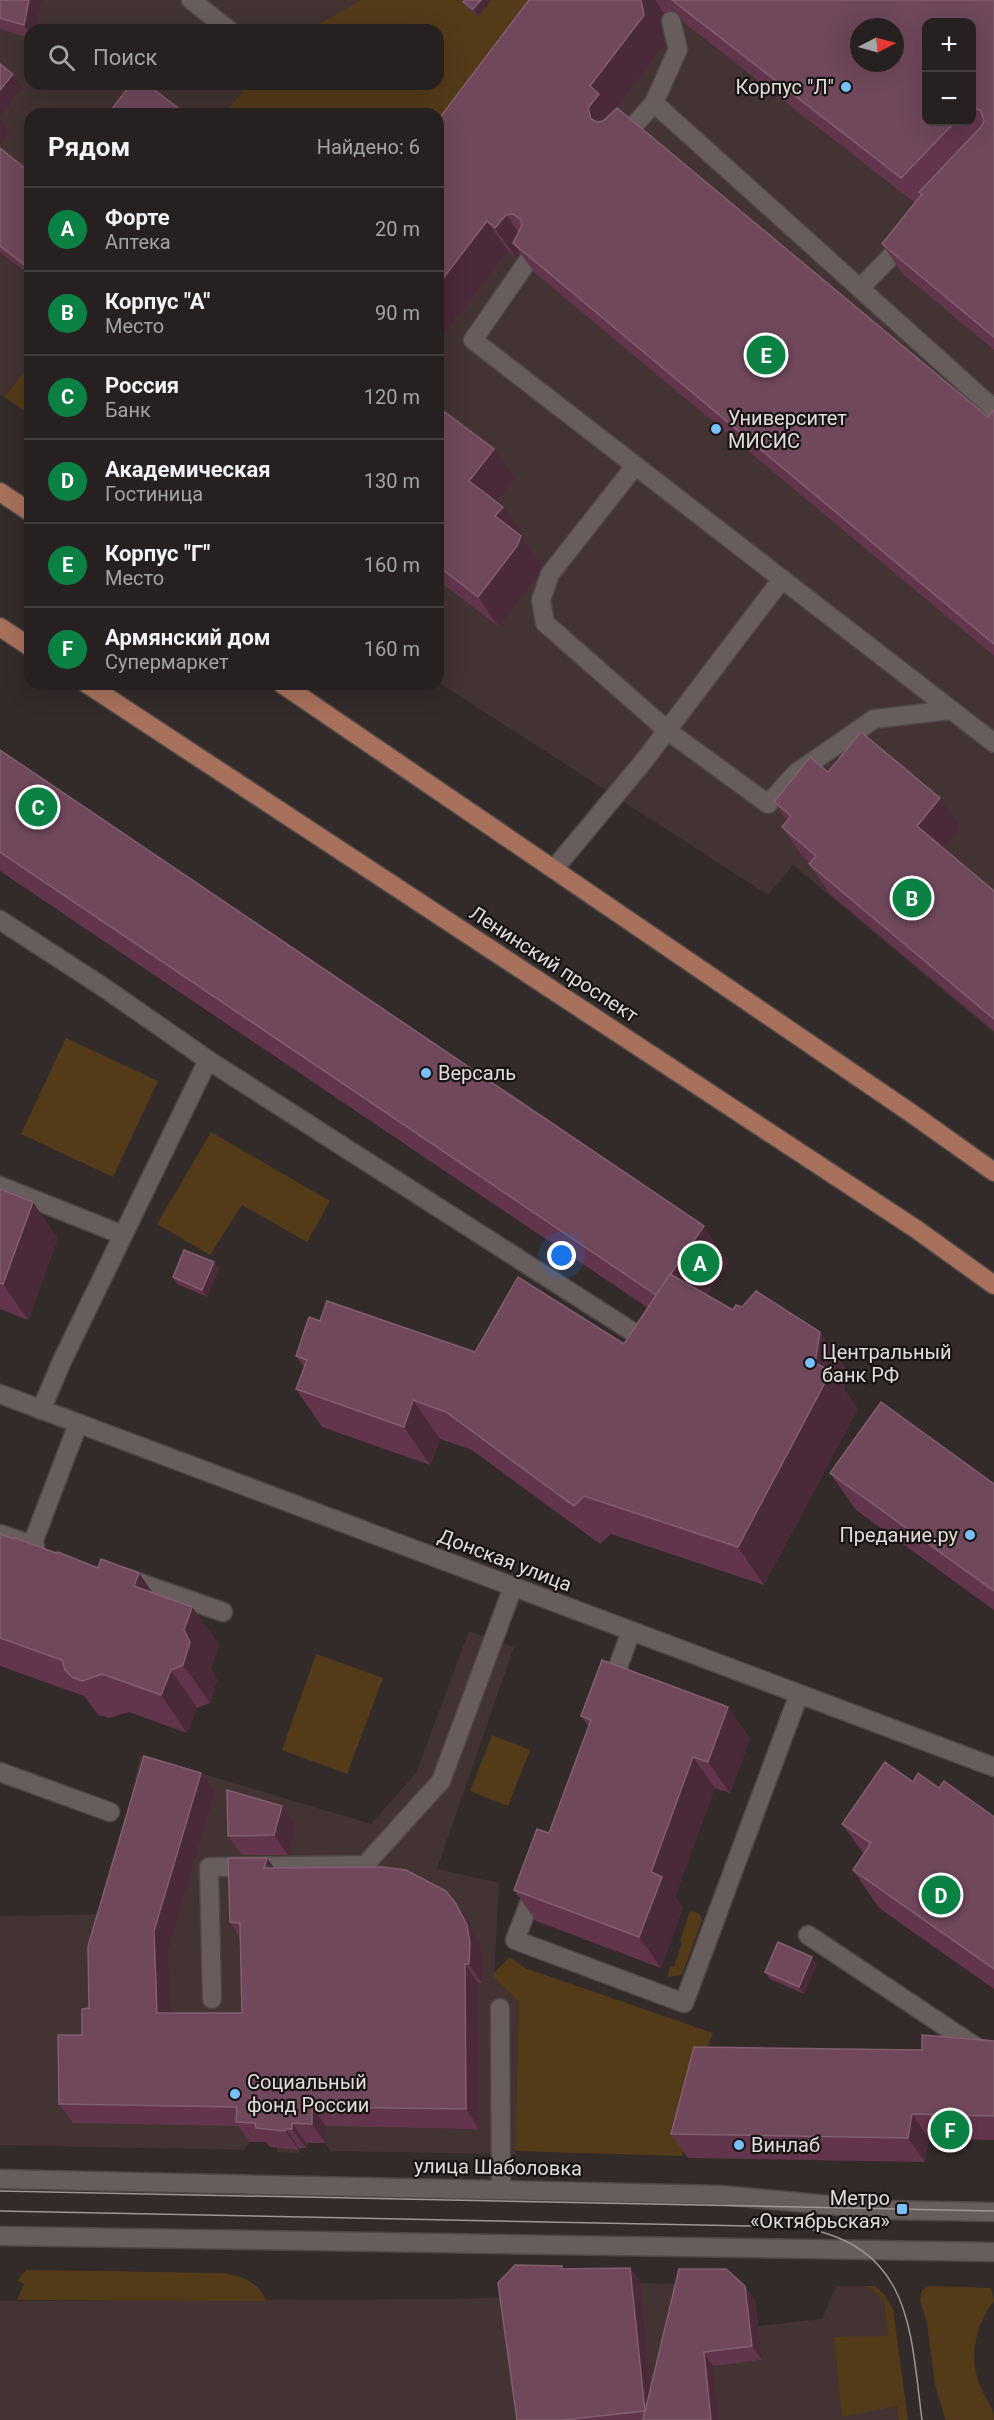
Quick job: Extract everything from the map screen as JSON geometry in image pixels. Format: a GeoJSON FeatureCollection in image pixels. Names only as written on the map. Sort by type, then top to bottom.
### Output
{"type":"FeatureCollection","features":[{"type":"Feature","properties":{"kind":"main road"},"geometry":{"type":"LineString","coordinates":[[191,0],[221,24]]}},
{"type":"Feature","properties":{"kind":"main road"},"geometry":{"type":"LineString","coordinates":[[620,141],[654,103],[678,50],[671,21]]}},
{"type":"Feature","properties":{"kind":"main road"},"geometry":{"type":"LineString","coordinates":[[654,103],[994,409]]}},
{"type":"Feature","properties":{"kind":"main road"},"geometry":{"type":"LineString","coordinates":[[860,288],[915,231]]}},
{"type":"Feature","properties":{"kind":"main road"},"geometry":{"type":"LineString","coordinates":[[532,255],[473,340],[994,743]]}},
{"type":"Feature","properties":{"kind":"main road"},"geometry":{"type":"LineString","coordinates":[[634,466],[550,574],[541,600],[545,623],[668,731],[768,804],[796,773],[874,720],[951,710]]}},
{"type":"Feature","properties":{"kind":"main road"},"geometry":{"type":"LineString","coordinates":[[0,492],[24,508]]}},
{"type":"Feature","properties":{"kind":"main road"},"geometry":{"type":"LineString","coordinates":[[554,869],[668,731],[782,579]]}},
{"type":"Feature","properties":{"kind":"main road"},"geometry":{"type":"LineString","coordinates":[[0,627],[24,643]]}},
{"type":"Feature","properties":{"kind":"main road","name":"Ленинский проспект"},"geometry":{"type":"LineString","coordinates":[[96,690],[916,1229],[994,1285]]}},
{"type":"Feature","properties":{"kind":"main road"},"geometry":{"type":"LineString","coordinates":[[291,690],[994,1172]]}},
{"type":"Feature","properties":{"kind":"main road"},"geometry":{"type":"LineString","coordinates":[[0,920],[104,987],[208,1060],[650,1343]]}},
{"type":"Feature","properties":{"kind":"main road"},"geometry":{"type":"LineString","coordinates":[[41,1410],[62,1361],[208,1060]]}},
{"type":"Feature","properties":{"kind":"main road"},"geometry":{"type":"LineString","coordinates":[[0,1186],[123,1235]]}},
{"type":"Feature","properties":{"kind":"main road","name":"Донская улица"},"geometry":{"type":"LineString","coordinates":[[0,1394],[994,1767]]}},
{"type":"Feature","properties":{"kind":"main road"},"geometry":{"type":"LineString","coordinates":[[32,1545],[78,1424]]}},
{"type":"Feature","properties":{"kind":"main road"},"geometry":{"type":"LineString","coordinates":[[0,1534],[55,1553]]}},
{"type":"Feature","properties":{"kind":"main road"},"geometry":{"type":"LineString","coordinates":[[111,1573],[223,1612]]}},
{"type":"Feature","properties":{"kind":"main road"},"geometry":{"type":"LineString","coordinates":[[212,1999],[209,1867],[365,1865],[441,1780],[513,1587]]}},
{"type":"Feature","properties":{"kind":"main road"},"geometry":{"type":"LineString","coordinates":[[603,1708],[631,1631]]}},
{"type":"Feature","properties":{"kind":"main road"},"geometry":{"type":"LineString","coordinates":[[540,1874],[515,1940],[684,2003],[799,1694]]}},
{"type":"Feature","properties":{"kind":"main road"},"geometry":{"type":"LineString","coordinates":[[0,1772],[110,1812]]}},
{"type":"Feature","properties":{"kind":"main road"},"geometry":{"type":"LineString","coordinates":[[808,1935],[979,2049],[994,2051]]}},
{"type":"Feature","properties":{"kind":"main road"},"geometry":{"type":"LineString","coordinates":[[500,2008],[501,2190]]}},
{"type":"Feature","properties":{"kind":"main road","name":"улица Шаболовка"},"geometry":{"type":"LineString","coordinates":[[0,2179],[720,2195],[884,2210],[994,2212]]}},
{"type":"Feature","properties":{"kind":"main road"},"geometry":{"type":"LineString","coordinates":[[0,2236],[994,2252]]}},
{"type":"Feature","properties":{"kind":"shaded area"},"geometry":{"type":"Polygon","coordinates":[[[0,0],[361,0],[319,24],[24,24],[24,90],[243,90],[229,108],[24,108],[24,372],[4,397],[0,394],[0,0]]]}},
{"type":"Feature","properties":{"kind":"shaded area"},"geometry":{"type":"Polygon","coordinates":[[[361,0],[573,0],[444,169],[444,108],[229,108],[243,90],[444,90],[444,24],[319,24],[361,0]]]}},
{"type":"Feature","properties":{"kind":"shaded area","name":"Университет МИСИС"},"geometry":{"type":"Polygon","coordinates":[[[573,0],[994,0],[994,1033],[793,865],[768,895],[444,686],[444,169],[573,0]]]}},
{"type":"Feature","properties":{"kind":"shaded area"},"geometry":{"type":"Polygon","coordinates":[[[24,372],[24,410],[4,397],[24,372]]]}},
{"type":"Feature","properties":{"kind":"shaded area"},"geometry":{"type":"Polygon","coordinates":[[[66,1038],[158,1081],[113,1177],[21,1134],[66,1038]]]}},
{"type":"Feature","properties":{"kind":"shaded area"},"geometry":{"type":"Polygon","coordinates":[[[211,1132],[330,1201],[307,1242],[242,1205],[210,1255],[157,1224],[211,1132]]]}},
{"type":"Feature","properties":{"kind":"shaded area"},"geometry":{"type":"Polygon","coordinates":[[[469,1631],[514,1647],[437,1869],[499,1883],[494,1977],[519,2002],[515,2154],[330,2151],[325,2143],[307,2143],[306,2148],[300,2148],[299,2153],[277,2152],[277,2148],[270,2147],[269,2142],[250,2142],[244,2150],[0,2145],[0,1916],[107,1914],[140,1755],[371,1824],[416,1773],[469,1631]]]}},
{"type":"Feature","properties":{"kind":"shaded area"},"geometry":{"type":"Polygon","coordinates":[[[316,1654],[383,1678],[347,1774],[282,1750],[316,1654]]]}},
{"type":"Feature","properties":{"kind":"shaded area"},"geometry":{"type":"Polygon","coordinates":[[[492,1735],[530,1750],[508,1806],[470,1791],[492,1735]]]}},
{"type":"Feature","properties":{"kind":"shaded area"},"geometry":{"type":"Polygon","coordinates":[[[690,1911],[699,1913],[702,1920],[682,1975],[667,1977],[670,1966],[674,1967],[690,1911]]]}},
{"type":"Feature","properties":{"kind":"shaded area"},"geometry":{"type":"Polygon","coordinates":[[[510,1957],[525,1968],[713,2033],[693,2080],[703,2083],[682,2156],[515,2151],[519,2002],[494,1977],[494,1973],[510,1957]]]}},
{"type":"Feature","properties":{"kind":"shaded area"},"geometry":{"type":"Polygon","coordinates":[[[26,2270],[224,2273],[249,2281],[259,2289],[266,2301],[17,2300],[24,2284],[17,2281],[26,2270]]]}},
{"type":"Feature","properties":{"kind":"shaded area"},"geometry":{"type":"Polygon","coordinates":[[[640,2281],[640,2283],[688,2284],[755,2300],[758,2326],[822,2319],[836,2286],[868,2286],[884,2302],[899,2420],[0,2420],[0,2301],[450,2299],[508,2297],[640,2281]]]}},
{"type":"Feature","properties":{"kind":"shaded area"},"geometry":{"type":"Polygon","coordinates":[[[868,2286],[875,2286],[884,2294],[893,2309],[908,2420],[899,2420],[897,2406],[842,2417],[834,2337],[888,2336],[884,2302],[868,2286]]]}},
{"type":"Feature","properties":{"kind":"shaded area"},"geometry":{"type":"Polygon","coordinates":[[[929,2286],[991,2288],[994,2301],[978,2332],[974,2356],[978,2379],[992,2408],[994,2420],[946,2420],[945,2418],[935,2385],[927,2323],[920,2301],[922,2290],[929,2286]]]}},
{"type":"Feature","properties":{"kind":"building"},"geometry":{"type":"Polygon","coordinates":[[[0,0],[29,0],[24,25],[0,18],[0,0]]]}},
{"type":"Feature","properties":{"kind":"building"},"geometry":{"type":"Polygon","coordinates":[[[481,0],[473,9],[463,2],[481,0]]]}},
{"type":"Feature","properties":{"kind":"building"},"geometry":{"type":"Polygon","coordinates":[[[529,0],[641,0],[644,15],[590,86],[599,94],[588,108],[591,119],[597,122],[603,121],[617,108],[988,417],[994,410],[994,644],[513,243],[522,225],[521,220],[513,214],[506,215],[495,228],[487,221],[444,277],[444,112],[529,0]]]}},
{"type":"Feature","properties":{"kind":"building","name":"Корпус \"Л\""},"geometry":{"type":"Polygon","coordinates":[[[672,0],[994,0],[994,337],[882,244],[922,194],[919,192],[981,127],[984,121],[981,111],[976,108],[976,18],[922,18],[922,126],[951,126],[901,178],[672,0]]]}},
{"type":"Feature","properties":{"kind":"building"},"geometry":{"type":"Polygon","coordinates":[[[0,64],[13,74],[0,90],[0,64]]]}},
{"type":"Feature","properties":{"kind":"building"},"geometry":{"type":"Polygon","coordinates":[[[126,90],[155,90],[178,108],[113,108],[126,90]]]}},
{"type":"Feature","properties":{"kind":"building"},"geometry":{"type":"Polygon","coordinates":[[[0,148],[24,167],[24,264],[0,246],[0,148]]]}},
{"type":"Feature","properties":{"kind":"building"},"geometry":{"type":"Polygon","coordinates":[[[444,413],[494,449],[469,481],[503,507],[495,516],[521,536],[517,546],[478,597],[444,571],[444,413]]]}},
{"type":"Feature","properties":{"kind":"building"},"geometry":{"type":"Polygon","coordinates":[[[861,732],[940,798],[917,826],[994,891],[994,1019],[809,864],[816,856],[782,827],[791,816],[774,802],[810,757],[828,772],[861,732]]]}},
{"type":"Feature","properties":{"kind":"building"},"geometry":{"type":"Polygon","coordinates":[[[0,750],[704,1226],[656,1295],[0,852],[0,750]]]}},
{"type":"Feature","properties":{"kind":"building"},"geometry":{"type":"Polygon","coordinates":[[[0,1189],[33,1202],[3,1284],[0,1283],[0,1189]]]}},
{"type":"Feature","properties":{"kind":"building"},"geometry":{"type":"Polygon","coordinates":[[[184,1250],[214,1262],[202,1290],[173,1277],[184,1250]]]}},
{"type":"Feature","properties":{"kind":"building"},"geometry":{"type":"Polygon","coordinates":[[[670,1274],[733,1310],[736,1305],[742,1307],[756,1291],[820,1332],[815,1363],[831,1371],[738,1547],[584,1496],[574,1506],[446,1412],[413,1400],[404,1427],[296,1389],[307,1360],[296,1356],[309,1317],[320,1321],[327,1301],[475,1352],[518,1277],[624,1344],[670,1274]]]}},
{"type":"Feature","properties":{"kind":"building"},"geometry":{"type":"Polygon","coordinates":[[[881,1402],[994,1484],[994,1591],[830,1473],[881,1402]]]}},
{"type":"Feature","properties":{"kind":"building"},"geometry":{"type":"Polygon","coordinates":[[[0,1534],[58,1552],[98,1568],[101,1559],[139,1573],[134,1586],[192,1607],[184,1630],[190,1642],[183,1665],[171,1670],[161,1695],[102,1674],[82,1681],[72,1677],[65,1670],[62,1660],[0,1638],[0,1534]]]}},
{"type":"Feature","properties":{"kind":"building"},"geometry":{"type":"Polygon","coordinates":[[[602,1660],[728,1707],[708,1762],[693,1757],[651,1872],[662,1877],[639,1937],[514,1890],[537,1829],[549,1833],[591,1720],[581,1716],[602,1660]]]}},
{"type":"Feature","properties":{"kind":"building"},"geometry":{"type":"Polygon","coordinates":[[[144,1756],[201,1773],[154,1931],[157,2013],[242,2013],[240,1923],[230,1922],[228,1858],[267,1858],[264,1868],[382,1867],[406,1870],[446,1891],[467,1925],[470,1943],[469,1964],[465,1964],[466,2109],[312,2107],[312,2124],[292,2123],[292,2129],[285,2131],[256,2128],[255,2123],[236,2122],[237,2107],[59,2104],[58,2035],[82,2035],[82,2009],[89,2008],[88,1946],[144,1756]]]}},
{"type":"Feature","properties":{"kind":"building"},"geometry":{"type":"Polygon","coordinates":[[[885,1762],[913,1782],[918,1773],[939,1788],[944,1781],[994,1817],[994,1969],[853,1870],[871,1843],[842,1824],[885,1762]]]}},
{"type":"Feature","properties":{"kind":"building"},"geometry":{"type":"Polygon","coordinates":[[[227,1790],[282,1806],[274,1835],[228,1836],[227,1790]]]}},
{"type":"Feature","properties":{"kind":"building"},"geometry":{"type":"Polygon","coordinates":[[[778,1942],[812,1957],[799,1987],[765,1972],[778,1942]]]}},
{"type":"Feature","properties":{"kind":"building"},"geometry":{"type":"Polygon","coordinates":[[[922,2035],[994,2041],[994,2116],[912,2114],[908,2138],[671,2134],[694,2047],[922,2050],[922,2035]]]}},
{"type":"Feature","properties":{"kind":"building"},"geometry":{"type":"Polygon","coordinates":[[[515,2265],[562,2266],[561,2269],[630,2268],[645,2411],[562,2420],[517,2420],[498,2283],[515,2265]]]}},
{"type":"Feature","properties":{"kind":"building"},"geometry":{"type":"Polygon","coordinates":[[[679,2269],[726,2269],[745,2286],[752,2346],[704,2352],[711,2420],[643,2420],[679,2269]]]}},
{"type":"Feature","properties":{"kind":"tram line"},"geometry":{"type":"LineString","coordinates":[[0,2191],[994,2211]]}},
{"type":"Feature","properties":{"kind":"tram line"},"geometry":{"type":"LineString","coordinates":[[0,2211],[800,2227],[837,2237],[865,2253],[885,2273],[899,2297],[908,2324],[922,2420]]}},
{"type":"Feature","properties":{"kind":"place","name":"Корпус \"Л\""},"geometry":{"type":"Point","coordinates":[846,87]}},
{"type":"Feature","properties":{"kind":"place","name":"Корпус \"Г\""},"geometry":{"type":"Point","coordinates":[766,355]}},
{"type":"Feature","properties":{"kind":"place","name":"Университет МИСИС"},"geometry":{"type":"Point","coordinates":[716,429]}},
{"type":"Feature","properties":{"kind":"place","name":"Россия"},"geometry":{"type":"Point","coordinates":[38,807]}},
{"type":"Feature","properties":{"kind":"place","name":"Корпус \"А\""},"geometry":{"type":"Point","coordinates":[912,898]}},
{"type":"Feature","properties":{"kind":"place","name":"Версаль"},"geometry":{"type":"Point","coordinates":[426,1073]}},
{"type":"Feature","properties":{"kind":"place","name":"Форте"},"geometry":{"type":"Point","coordinates":[700,1263]}},
{"type":"Feature","properties":{"kind":"place","name":"Центральный банк РФ"},"geometry":{"type":"Point","coordinates":[810,1363]}},
{"type":"Feature","properties":{"kind":"place","name":"Предание.ру"},"geometry":{"type":"Point","coordinates":[970,1535]}},
{"type":"Feature","properties":{"kind":"place","name":"Академическая"},"geometry":{"type":"Point","coordinates":[941,1895]}},
{"type":"Feature","properties":{"kind":"place","name":"Социальный фонд России"},"geometry":{"type":"Point","coordinates":[235,2094]}},
{"type":"Feature","properties":{"kind":"place","name":"Армянский дом"},"geometry":{"type":"Point","coordinates":[950,2130]}},
{"type":"Feature","properties":{"kind":"place","name":"Винлаб"},"geometry":{"type":"Point","coordinates":[739,2145]}},
{"type":"Feature","properties":{"kind":"place","name":"Метро «Октябрьская»"},"geometry":{"type":"Point","coordinates":[902,2209]}}]}
